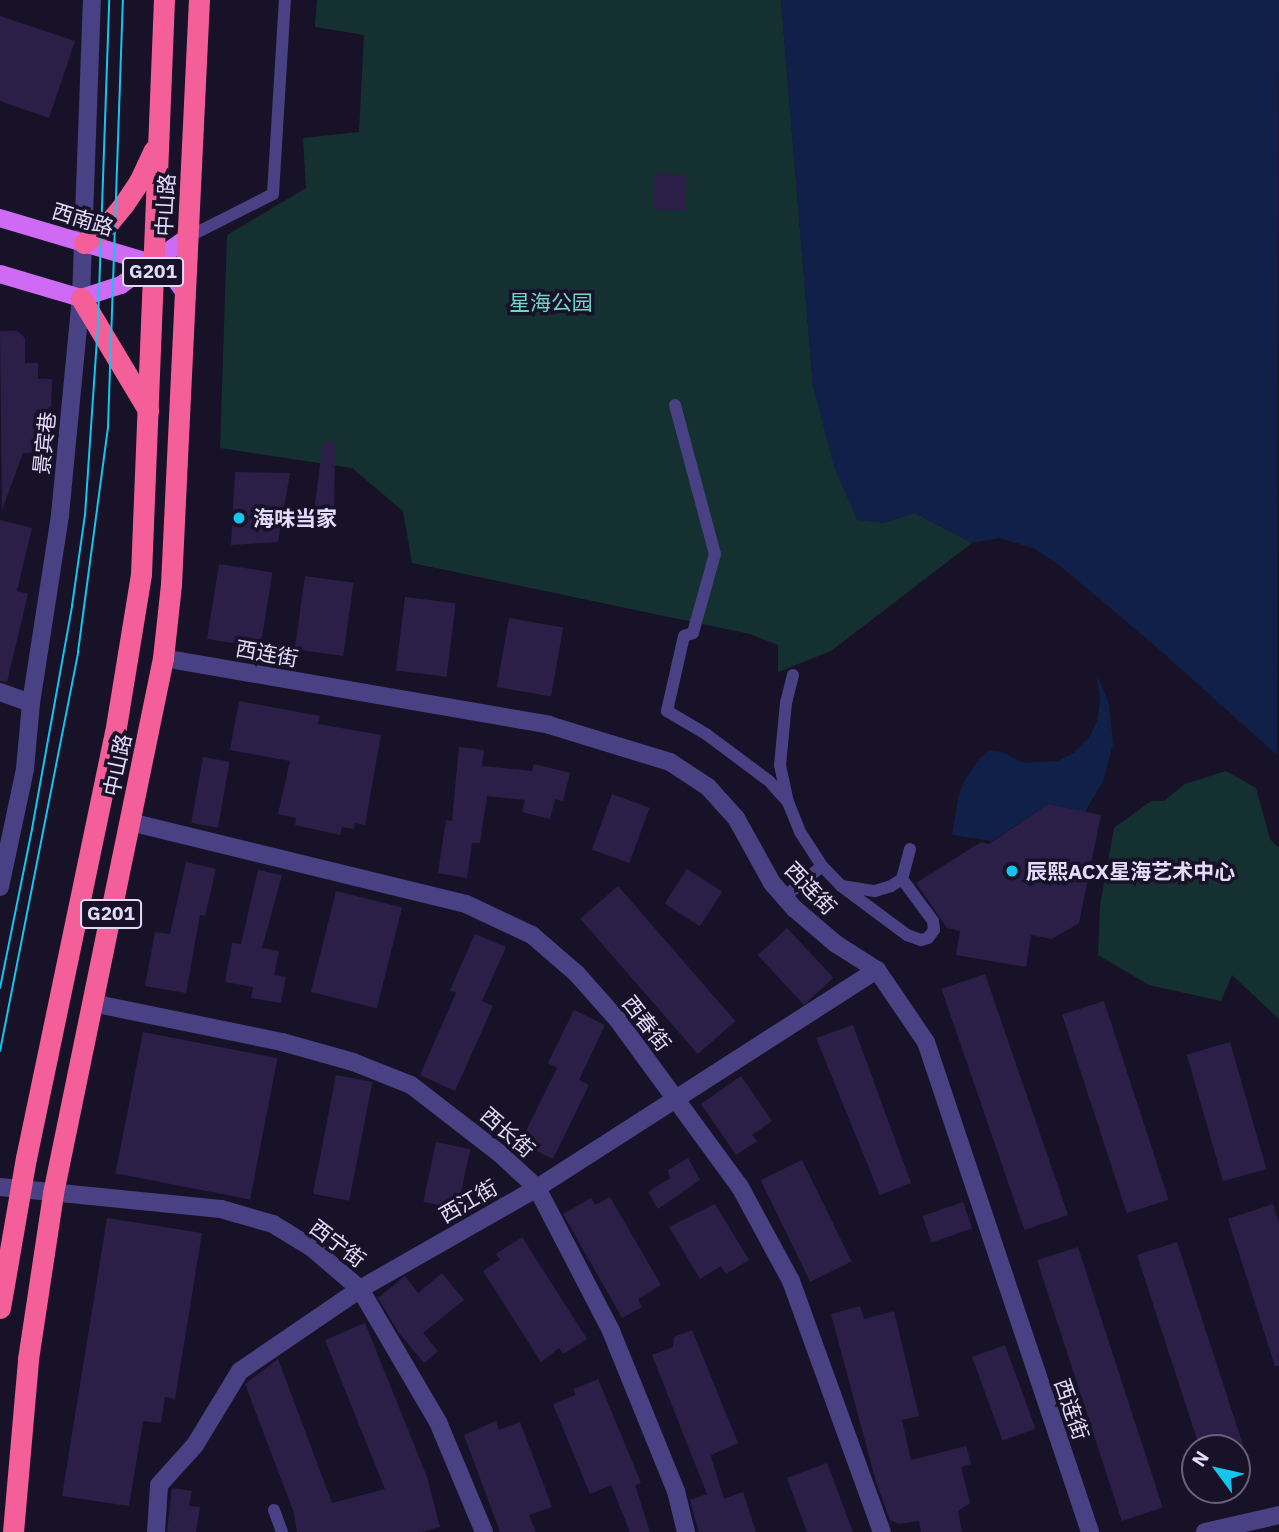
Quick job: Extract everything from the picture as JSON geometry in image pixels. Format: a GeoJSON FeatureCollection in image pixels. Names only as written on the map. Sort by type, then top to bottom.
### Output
{"type":"FeatureCollection","features":[{"type":"Feature","properties":{"kind":"highway","name":"中山路"},"geometry":{"type":"LineString","coordinates":[[0,1308],[10,1188],[131,651],[141,574],[164,0]]}},
{"type":"Feature","properties":{"kind":"highway","name":"中山路"},"geometry":{"type":"LineString","coordinates":[[13,1532],[29,1359],[52,1193],[163,658],[171,584],[199,0]]}},
{"type":"Feature","properties":{"kind":"highway"},"geometry":{"type":"LineString","coordinates":[[83,243],[107,225],[124,204],[151,159],[159,134]]}},
{"type":"Feature","properties":{"kind":"highway"},"geometry":{"type":"LineString","coordinates":[[81,298],[148,410]]}},
{"type":"Feature","properties":{"kind":"main road","name":"西南路"},"geometry":{"type":"LineString","coordinates":[[0,218],[154,264],[172,275],[185,293]]}},
{"type":"Feature","properties":{"kind":"main road"},"geometry":{"type":"LineString","coordinates":[[0,274],[81,298],[121,285],[154,264],[188,237]]}},
{"type":"Feature","properties":{"kind":"street","name":"景宾巷"},"geometry":{"type":"LineString","coordinates":[[0,887],[25,769],[31,703],[60,515],[81,298],[92,0]]}},
{"type":"Feature","properties":{"kind":"street","name":"西连街"},"geometry":{"type":"LineString","coordinates":[[163,658],[550,725],[670,762],[708,787],[736,818],[772,883],[836,944],[877,970],[926,1042],[1090,1532]]}},
{"type":"Feature","properties":{"kind":"street"},"geometry":{"type":"LineString","coordinates":[[0,692],[31,703]]}},
{"type":"Feature","properties":{"kind":"street","name":"西春街"},"geometry":{"type":"LineString","coordinates":[[130,822],[466,904],[532,935],[577,975],[617,1019],[740,1187],[791,1281],[882,1532]]}},
{"type":"Feature","properties":{"kind":"street","name":"西江街"},"geometry":{"type":"LineString","coordinates":[[156,1532],[159,1485],[195,1445],[240,1371],[360,1289],[537,1188],[877,970]]}},
{"type":"Feature","properties":{"kind":"street","name":"西长街"},"geometry":{"type":"LineString","coordinates":[[92,1003],[282,1042],[353,1062],[411,1085],[462,1121],[537,1188],[611,1331],[676,1491],[686,1532]]}},
{"type":"Feature","properties":{"kind":"street","name":"西宁街"},"geometry":{"type":"LineString","coordinates":[[10,1188],[221,1209],[272,1224],[313,1248],[360,1289],[438,1422],[484,1532]]}},
{"type":"Feature","properties":{"kind":"street"},"geometry":{"type":"LineString","coordinates":[[1205,1532],[1279,1515]]}},
{"type":"Feature","properties":{"kind":"lane"},"geometry":{"type":"LineString","coordinates":[[188,237],[273,194],[285,0]]}},
{"type":"Feature","properties":{"kind":"lane"},"geometry":{"type":"LineString","coordinates":[[675,405],[715,554],[693,633],[684,636],[667,712],[706,734],[769,780],[788,802]]}},
{"type":"Feature","properties":{"kind":"lane"},"geometry":{"type":"LineString","coordinates":[[793,675],[786,703],[780,765],[788,802],[800,832],[822,866],[841,886],[907,935],[920,940],[928,938],[934,930],[933,921],[902,879]]}},
{"type":"Feature","properties":{"kind":"lane"},"geometry":{"type":"LineString","coordinates":[[841,886],[875,891],[891,886],[902,879],[910,849]]}},
{"type":"Feature","properties":{"kind":"lane"},"geometry":{"type":"LineString","coordinates":[[784,897],[822,866]]}},
{"type":"Feature","properties":{"kind":"lane"},"geometry":{"type":"LineString","coordinates":[[274,1510],[282,1532]]}},
{"type":"Feature","properties":{"kind":"green space","name":"星海公园"},"geometry":{"type":"Polygon","coordinates":[[[317,0],[781,0],[813,386],[882,523],[915,513],[972,543],[831,651],[778,672],[778,645],[750,634],[412,563],[403,511],[352,468],[220,448],[227,235],[306,188],[303,138],[359,132],[364,35],[315,27],[317,0]]]}},
{"type":"Feature","properties":{"kind":"green space"},"geometry":{"type":"Polygon","coordinates":[[[1226,771],[1256,788],[1270,839],[1279,848],[1279,1019],[1232,975],[1221,1001],[1149,985],[1098,955],[1100,906],[1114,828],[1151,801],[1164,801],[1185,784],[1226,771]]]}},
{"type":"Feature","properties":{"kind":"water"},"geometry":{"type":"Polygon","coordinates":[[[781,0],[1279,0],[1277,755],[1152,643],[1059,565],[1033,548],[999,538],[972,543],[915,513],[882,523],[857,520],[834,467],[813,386],[781,0]]]}},
{"type":"Feature","properties":{"kind":"water"},"geometry":{"type":"Polygon","coordinates":[[[1097,675],[1109,704],[1113,744],[1104,779],[1085,812],[1048,804],[992,841],[952,835],[959,794],[980,758],[990,751],[1002,752],[1024,763],[1058,761],[1074,753],[1089,738],[1097,721],[1100,701],[1097,675]]]}},
{"type":"Feature","properties":{"kind":"building"},"geometry":{"type":"Polygon","coordinates":[[[0,16],[75,41],[49,118],[0,101],[0,16]]]}},
{"type":"Feature","properties":{"kind":"building"},"geometry":{"type":"Polygon","coordinates":[[[655,173],[687,175],[684,211],[652,209],[655,173]]]}},
{"type":"Feature","properties":{"kind":"building"},"geometry":{"type":"Polygon","coordinates":[[[0,331],[17,331],[25,338],[25,363],[38,363],[38,379],[52,379],[50,453],[23,453],[2,510],[0,331]]]}},
{"type":"Feature","properties":{"kind":"building"},"geometry":{"type":"Polygon","coordinates":[[[323,442],[335,442],[334,512],[314,512],[323,442]]]}},
{"type":"Feature","properties":{"kind":"building"},"geometry":{"type":"Polygon","coordinates":[[[235,472],[290,473],[278,542],[231,545],[235,472]]]}},
{"type":"Feature","properties":{"kind":"building"},"geometry":{"type":"Polygon","coordinates":[[[0,520],[32,528],[17,591],[28,594],[7,682],[0,681],[0,520]]]}},
{"type":"Feature","properties":{"kind":"building"},"geometry":{"type":"Polygon","coordinates":[[[219,564],[272,572],[260,648],[207,639],[219,564]]]}},
{"type":"Feature","properties":{"kind":"building"},"geometry":{"type":"Polygon","coordinates":[[[305,576],[354,583],[343,656],[295,649],[305,576]]]}},
{"type":"Feature","properties":{"kind":"building"},"geometry":{"type":"Polygon","coordinates":[[[405,597],[456,603],[447,677],[396,670],[405,597]]]}},
{"type":"Feature","properties":{"kind":"building"},"geometry":{"type":"Polygon","coordinates":[[[509,618],[563,628],[551,696],[497,687],[509,618]]]}},
{"type":"Feature","properties":{"kind":"building"},"geometry":{"type":"Polygon","coordinates":[[[239,701],[320,716],[318,724],[381,735],[365,825],[355,823],[354,829],[342,827],[340,835],[295,825],[296,818],[278,814],[290,761],[230,750],[239,701]]]}},
{"type":"Feature","properties":{"kind":"building"},"geometry":{"type":"Polygon","coordinates":[[[459,747],[484,750],[482,766],[532,771],[534,764],[570,773],[563,801],[555,799],[550,819],[522,812],[525,800],[487,796],[480,843],[472,843],[467,878],[438,873],[446,820],[452,821],[459,747]]]}},
{"type":"Feature","properties":{"kind":"building"},"geometry":{"type":"Polygon","coordinates":[[[203,757],[230,762],[218,828],[191,823],[203,757]]]}},
{"type":"Feature","properties":{"kind":"building"},"geometry":{"type":"Polygon","coordinates":[[[612,794],[650,808],[629,863],[592,849],[612,794]]]}},
{"type":"Feature","properties":{"kind":"building","name":"辰熙ACX星海艺术中心"},"geometry":{"type":"Polygon","coordinates":[[[1048,804],[1101,815],[1079,923],[1052,939],[1031,935],[1026,967],[956,955],[960,931],[947,928],[916,883],[981,842],[989,844],[1048,804]]]}},
{"type":"Feature","properties":{"kind":"building"},"geometry":{"type":"Polygon","coordinates":[[[186,862],[216,869],[205,916],[200,915],[186,993],[145,986],[155,932],[170,934],[186,862]]]}},
{"type":"Feature","properties":{"kind":"building"},"geometry":{"type":"Polygon","coordinates":[[[687,869],[722,892],[700,926],[665,903],[687,869]]]}},
{"type":"Feature","properties":{"kind":"building"},"geometry":{"type":"Polygon","coordinates":[[[258,870],[282,875],[262,948],[279,951],[274,975],[286,977],[281,1003],[251,998],[253,987],[225,982],[232,943],[241,944],[258,870]]]}},
{"type":"Feature","properties":{"kind":"building"},"geometry":{"type":"Polygon","coordinates":[[[618,886],[735,1021],[698,1054],[580,919],[618,886]]]}},
{"type":"Feature","properties":{"kind":"building"},"geometry":{"type":"Polygon","coordinates":[[[336,891],[402,907],[377,1008],[311,992],[336,891]]]}},
{"type":"Feature","properties":{"kind":"building"},"geometry":{"type":"Polygon","coordinates":[[[787,928],[833,978],[804,1005],[758,955],[787,928]]]}},
{"type":"Feature","properties":{"kind":"building"},"geometry":{"type":"Polygon","coordinates":[[[475,934],[506,947],[482,1001],[493,1006],[455,1091],[420,1075],[456,993],[450,990],[475,934]]]}},
{"type":"Feature","properties":{"kind":"building"},"geometry":{"type":"Polygon","coordinates":[[[985,974],[1068,1215],[1025,1230],[942,989],[985,974]]]}},
{"type":"Feature","properties":{"kind":"building"},"geometry":{"type":"Polygon","coordinates":[[[1104,1001],[1169,1200],[1127,1213],[1062,1015],[1104,1001]]]}},
{"type":"Feature","properties":{"kind":"building"},"geometry":{"type":"Polygon","coordinates":[[[574,1010],[605,1025],[579,1080],[589,1085],[553,1159],[520,1143],[557,1068],[548,1063],[574,1010]]]}},
{"type":"Feature","properties":{"kind":"building"},"geometry":{"type":"Polygon","coordinates":[[[853,1025],[911,1183],[880,1195],[816,1038],[853,1025]]]}},
{"type":"Feature","properties":{"kind":"building"},"geometry":{"type":"Polygon","coordinates":[[[143,1032],[277,1058],[250,1199],[116,1173],[143,1032]]]}},
{"type":"Feature","properties":{"kind":"building"},"geometry":{"type":"Polygon","coordinates":[[[1230,1042],[1266,1169],[1223,1181],[1187,1054],[1230,1042]]]}},
{"type":"Feature","properties":{"kind":"building"},"geometry":{"type":"Polygon","coordinates":[[[336,1075],[372,1082],[349,1201],[313,1194],[336,1075]]]}},
{"type":"Feature","properties":{"kind":"building"},"geometry":{"type":"Polygon","coordinates":[[[741,1076],[772,1121],[752,1135],[757,1141],[736,1155],[701,1104],[741,1076]]]}},
{"type":"Feature","properties":{"kind":"building"},"geometry":{"type":"Polygon","coordinates":[[[436,1142],[470,1149],[458,1209],[423,1202],[436,1142]]]}},
{"type":"Feature","properties":{"kind":"building"},"geometry":{"type":"Polygon","coordinates":[[[688,1158],[700,1180],[658,1209],[648,1192],[670,1178],[668,1170],[688,1158]]]}},
{"type":"Feature","properties":{"kind":"building"},"geometry":{"type":"Polygon","coordinates":[[[802,1160],[852,1262],[810,1282],[761,1180],[802,1160]]]}},
{"type":"Feature","properties":{"kind":"building"},"geometry":{"type":"Polygon","coordinates":[[[610,1197],[661,1285],[638,1299],[642,1307],[622,1318],[563,1214],[591,1198],[595,1205],[610,1197]]]}},
{"type":"Feature","properties":{"kind":"building"},"geometry":{"type":"Polygon","coordinates":[[[963,1202],[972,1228],[931,1242],[922,1216],[963,1202]]]}},
{"type":"Feature","properties":{"kind":"building"},"geometry":{"type":"Polygon","coordinates":[[[715,1204],[749,1260],[726,1274],[721,1266],[700,1279],[669,1227],[715,1204]]]}},
{"type":"Feature","properties":{"kind":"building"},"geometry":{"type":"Polygon","coordinates":[[[1273,1204],[1279,1223],[1279,1366],[1275,1366],[1228,1219],[1273,1204]]]}},
{"type":"Feature","properties":{"kind":"building"},"geometry":{"type":"Polygon","coordinates":[[[107,1218],[202,1233],[175,1399],[165,1397],[161,1423],[143,1421],[129,1506],[62,1496],[107,1218]]]}},
{"type":"Feature","properties":{"kind":"building"},"geometry":{"type":"Polygon","coordinates":[[[522,1237],[587,1339],[563,1354],[559,1348],[541,1362],[483,1271],[500,1260],[496,1254],[522,1237]]]}},
{"type":"Feature","properties":{"kind":"building"},"geometry":{"type":"Polygon","coordinates":[[[1177,1242],[1239,1434],[1195,1434],[1137,1255],[1177,1242]]]}},
{"type":"Feature","properties":{"kind":"building"},"geometry":{"type":"Polygon","coordinates":[[[1078,1247],[1163,1508],[1122,1521],[1037,1260],[1078,1247]]]}},
{"type":"Feature","properties":{"kind":"building"},"geometry":{"type":"Polygon","coordinates":[[[442,1273],[464,1300],[423,1333],[438,1351],[424,1363],[399,1333],[378,1298],[405,1276],[418,1293],[442,1273]]]}},
{"type":"Feature","properties":{"kind":"building"},"geometry":{"type":"Polygon","coordinates":[[[860,1306],[864,1319],[894,1311],[919,1416],[902,1420],[911,1460],[966,1446],[971,1464],[961,1467],[970,1503],[958,1511],[962,1532],[921,1532],[919,1521],[899,1524],[890,1520],[876,1482],[831,1314],[860,1306]]]}},
{"type":"Feature","properties":{"kind":"building"},"geometry":{"type":"Polygon","coordinates":[[[365,1323],[427,1477],[440,1527],[422,1532],[297,1532],[294,1513],[245,1384],[278,1359],[332,1503],[385,1489],[325,1340],[365,1323]]]}},
{"type":"Feature","properties":{"kind":"building"},"geometry":{"type":"Polygon","coordinates":[[[692,1330],[738,1443],[711,1455],[724,1499],[743,1492],[756,1532],[699,1532],[690,1500],[707,1494],[652,1355],[673,1347],[674,1337],[692,1330]]]}},
{"type":"Feature","properties":{"kind":"building"},"geometry":{"type":"Polygon","coordinates":[[[1005,1345],[1035,1429],[1003,1441],[972,1357],[1005,1345]]]}},
{"type":"Feature","properties":{"kind":"building"},"geometry":{"type":"Polygon","coordinates":[[[598,1379],[641,1483],[635,1485],[650,1532],[630,1532],[611,1485],[590,1494],[553,1404],[575,1395],[574,1389],[598,1379]]]}},
{"type":"Feature","properties":{"kind":"building"},"geometry":{"type":"Polygon","coordinates":[[[496,1421],[499,1430],[520,1422],[552,1507],[529,1515],[536,1532],[500,1532],[464,1435],[496,1421]]]}},
{"type":"Feature","properties":{"kind":"building"},"geometry":{"type":"Polygon","coordinates":[[[827,1463],[853,1532],[807,1532],[787,1478],[827,1463]]]}},
{"type":"Feature","properties":{"kind":"building"},"geometry":{"type":"Polygon","coordinates":[[[172,1488],[192,1491],[189,1506],[200,1507],[196,1532],[167,1532],[172,1488]]]}},
{"type":"Feature","properties":{"kind":"tram line"},"geometry":{"type":"LineString","coordinates":[[0,988],[32,829],[72,606],[85,515],[98,322],[109,0]]}},
{"type":"Feature","properties":{"kind":"tram line"},"geometry":{"type":"LineString","coordinates":[[0,1051],[78,652],[108,426],[123,0]]}},
{"type":"Feature","properties":{"kind":"place","name":"海味当家"},"geometry":{"type":"Point","coordinates":[239,518]}},
{"type":"Feature","properties":{"kind":"place","name":"辰熙ACX星海艺术中心"},"geometry":{"type":"Point","coordinates":[1012,871]}}]}
